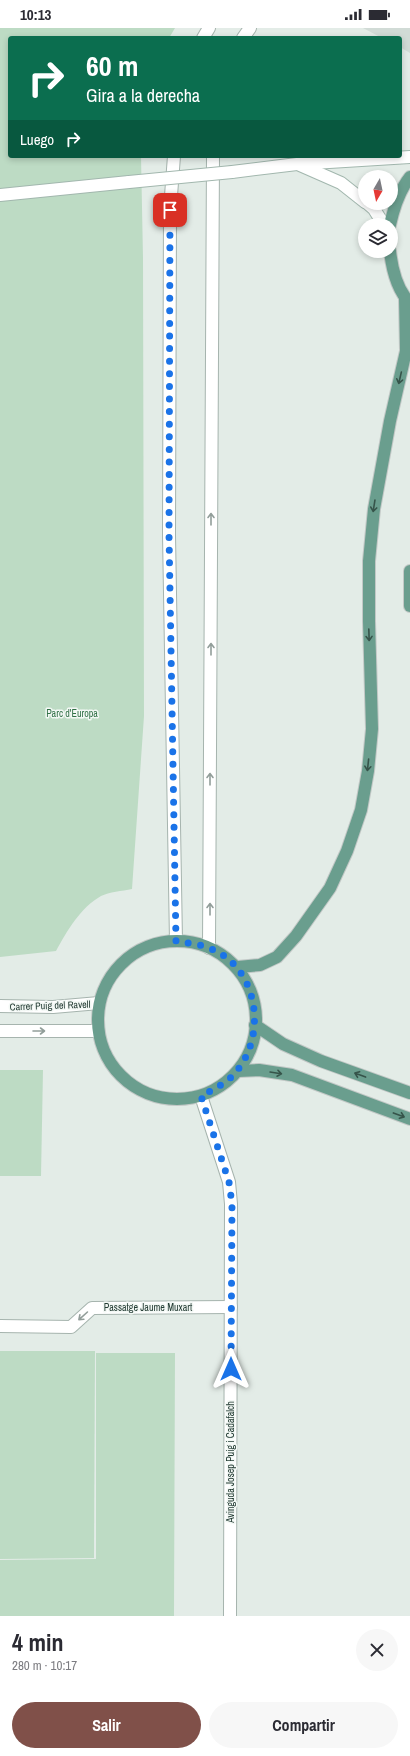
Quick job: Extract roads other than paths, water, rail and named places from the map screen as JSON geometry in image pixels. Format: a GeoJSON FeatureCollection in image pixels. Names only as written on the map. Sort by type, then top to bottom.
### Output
{"type":"FeatureCollection","features":[{"type":"Feature","properties":{"kind":"main road"},"geometry":{"type":"LineString","coordinates":[[392,218],[394,208],[404,184],[410,177]]}},
{"type":"Feature","properties":{"kind":"main road"},"geometry":{"type":"LineString","coordinates":[[238,967],[260,965],[277,957],[296,936],[330,888],[348,851],[361,810],[368,771],[372,729],[369,561],[374,509],[390,421],[406,351],[407,301],[392,267],[391,258]]}},
{"type":"Feature","properties":{"kind":"main road"},"geometry":{"type":"LineString","coordinates":[[410,571],[410,606]]}},
{"type":"Feature","properties":{"kind":"main road"},"geometry":{"type":"LineString","coordinates":[[176,941],[210,948],[238,967],[246,980],[255,1007],[253,1039],[248,1054],[238,1071],[227,1082],[201,1096],[178,1100],[154,1096],[134,1087],[119,1074],[105,1055],[98,1031],[99,1003],[108,981],[124,961],[147,947],[176,941]]}},
{"type":"Feature","properties":{"kind":"main road"},"geometry":{"type":"LineString","coordinates":[[254,1025],[283,1044],[321,1061],[410,1093]]}},
{"type":"Feature","properties":{"kind":"main road"},"geometry":{"type":"LineString","coordinates":[[238,1071],[259,1070],[292,1075],[410,1119]]}},
{"type":"Feature","properties":{"kind":"street"},"geometry":{"type":"LineString","coordinates":[[174,158],[170,210],[169,534],[176,941]]}},
{"type":"Feature","properties":{"kind":"street"},"geometry":{"type":"LineString","coordinates":[[210,948],[212,158]]}},
{"type":"Feature","properties":{"kind":"street"},"geometry":{"type":"LineString","coordinates":[[0,195],[232,172],[297,164],[394,158]]}},
{"type":"Feature","properties":{"kind":"street"},"geometry":{"type":"LineString","coordinates":[[297,164],[341,183],[358,196]]}},
{"type":"Feature","properties":{"kind":"street","name":"Carrer Puig del Ravell"},"geometry":{"type":"LineString","coordinates":[[0,1006],[53,1007],[99,1003]]}},
{"type":"Feature","properties":{"kind":"street"},"geometry":{"type":"LineString","coordinates":[[0,1031],[98,1031]]}},
{"type":"Feature","properties":{"kind":"street","name":"Avinguda Josep Puig i Cadafalch"},"geometry":{"type":"LineString","coordinates":[[201,1096],[229,1182],[232,1204],[230,1616]]}},
{"type":"Feature","properties":{"kind":"street","name":"Passatge Jaume Muxart"},"geometry":{"type":"LineString","coordinates":[[0,1326],[70,1327],[92,1308],[231,1307]]}},
{"type":"Feature","properties":{"kind":"park label","name":"Parc d'Europa"},"geometry":{"type":"Point","coordinates":[72,713]}}]}
